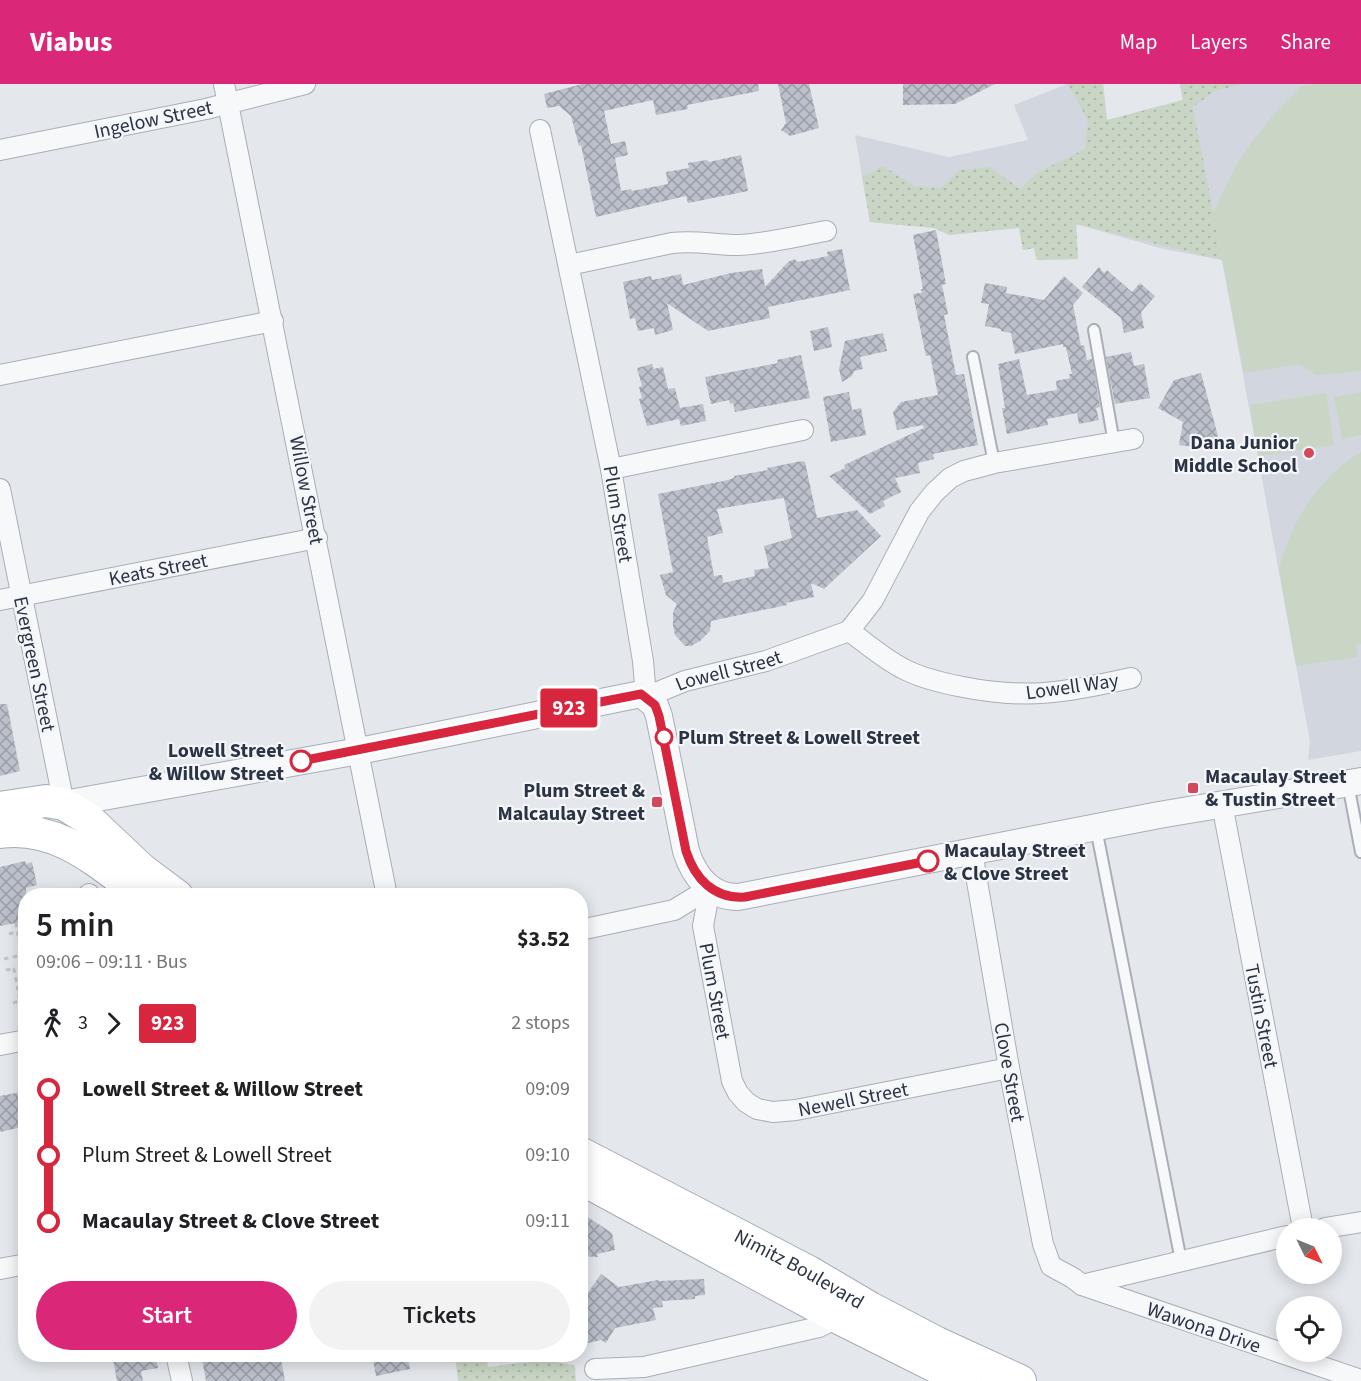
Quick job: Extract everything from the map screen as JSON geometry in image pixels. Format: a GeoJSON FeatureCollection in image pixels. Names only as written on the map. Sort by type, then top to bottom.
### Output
{"type":"FeatureCollection","features":[{"type":"Feature","properties":{"kind":"main road"},"geometry":{"type":"LineString","coordinates":[[0,808],[46,801],[64,804],[88,819],[141,869],[166,888]]}},
{"type":"Feature","properties":{"kind":"main road"},"geometry":{"type":"LineString","coordinates":[[0,831],[64,804]]}},
{"type":"Feature","properties":{"kind":"main road"},"geometry":{"type":"LineString","coordinates":[[0,831],[47,834],[86,853],[133,888]]}},
{"type":"Feature","properties":{"kind":"main road","name":"Nimitz Boulevard"},"geometry":{"type":"LineString","coordinates":[[588,1157],[827,1282],[870,1308],[937,1343],[1020,1381]]}},
{"type":"Feature","properties":{"kind":"main road","name":"Nimitz Boulevard"},"geometry":{"type":"LineString","coordinates":[[588,1182],[837,1317],[965,1381]]}},
{"type":"Feature","properties":{"kind":"street","name":"Ingelow Street"},"geometry":{"type":"LineString","coordinates":[[0,150],[226,93],[305,84]]}},
{"type":"Feature","properties":{"kind":"street","name":"Willow Street"},"geometry":{"type":"LineString","coordinates":[[226,93],[385,888]]}},
{"type":"Feature","properties":{"kind":"street","name":"Plum Street"},"geometry":{"type":"LineString","coordinates":[[540,130],[611,469],[643,661],[646,697],[655,705],[659,716],[688,856],[696,875],[710,888],[703,926],[727,1059]]}},
{"type":"Feature","properties":{"kind":"street"},"geometry":{"type":"LineString","coordinates":[[569,265],[681,242],[756,244],[826,231]]}},
{"type":"Feature","properties":{"kind":"street"},"geometry":{"type":"LineString","coordinates":[[0,375],[273,321]]}},
{"type":"Feature","properties":{"kind":"street"},"geometry":{"type":"LineString","coordinates":[[611,469],[803,430]]}},
{"type":"Feature","properties":{"kind":"street"},"geometry":{"type":"LineString","coordinates":[[849,631],[873,600],[927,501],[950,478],[964,471],[994,463],[1124,441]]}},
{"type":"Feature","properties":{"kind":"street","name":"Evergreen Street"},"geometry":{"type":"LineString","coordinates":[[0,489],[64,804]]}},
{"type":"Feature","properties":{"kind":"street","name":"Keats Street"},"geometry":{"type":"LineString","coordinates":[[0,600],[317,538]]}},
{"type":"Feature","properties":{"kind":"street","name":"Lowell Way"},"geometry":{"type":"LineString","coordinates":[[849,631],[891,662],[909,671],[933,680],[976,690],[1038,695],[1131,678]]}},
{"type":"Feature","properties":{"kind":"street","name":"Lowell Street"},"geometry":{"type":"LineString","coordinates":[[64,804],[359,750],[635,694],[646,697],[684,681],[766,661],[849,631]]}},
{"type":"Feature","properties":{"kind":"street"},"geometry":{"type":"LineString","coordinates":[[588,928],[674,910],[710,888],[728,896],[745,897],[1096,827],[1354,782]]}},
{"type":"Feature","properties":{"kind":"street","name":"Tustin Street"},"geometry":{"type":"LineString","coordinates":[[1222,804],[1301,1218]]}},
{"type":"Feature","properties":{"kind":"street","name":"Clove Street"},"geometry":{"type":"LineString","coordinates":[[972,852],[1009,1068],[1043,1244],[1052,1266],[1078,1281]]}},
{"type":"Feature","properties":{"kind":"street"},"geometry":{"type":"LineString","coordinates":[[0,1045],[18,1042]]}},
{"type":"Feature","properties":{"kind":"street","name":"Newell Street"},"geometry":{"type":"LineString","coordinates":[[727,1059],[732,1081],[742,1097],[757,1109],[773,1112],[796,1110],[1009,1068]]}},
{"type":"Feature","properties":{"kind":"street"},"geometry":{"type":"LineString","coordinates":[[1342,1225],[1361,1222]]}},
{"type":"Feature","properties":{"kind":"street"},"geometry":{"type":"LineString","coordinates":[[1078,1281],[1181,1261],[1276,1239]]}},
{"type":"Feature","properties":{"kind":"street"},"geometry":{"type":"LineString","coordinates":[[0,1269],[18,1266]]}},
{"type":"Feature","properties":{"kind":"street","name":"Wawona Drive"},"geometry":{"type":"LineString","coordinates":[[1078,1281],[1361,1380]]}},
{"type":"Feature","properties":{"kind":"street"},"geometry":{"type":"LineString","coordinates":[[827,1282],[837,1317]]}},
{"type":"Feature","properties":{"kind":"street"},"geometry":{"type":"LineString","coordinates":[[595,1369],[644,1367],[819,1327],[837,1317],[870,1308]]}},
{"type":"Feature","properties":{"kind":"street"},"geometry":{"type":"LineString","coordinates":[[178,1362],[182,1381]]}},
{"type":"Feature","properties":{"kind":"lane"},"geometry":{"type":"LineString","coordinates":[[1094,330],[1124,441]]}},
{"type":"Feature","properties":{"kind":"lane"},"geometry":{"type":"LineString","coordinates":[[973,357],[994,463]]}},
{"type":"Feature","properties":{"kind":"lane"},"geometry":{"type":"LineString","coordinates":[[1354,782],[1361,852]]}},
{"type":"Feature","properties":{"kind":"lane"},"geometry":{"type":"LineString","coordinates":[[1096,827],[1181,1261]]}},
{"type":"Feature","properties":{"kind":"path"},"geometry":{"type":"LineString","coordinates":[[9,934],[18,932],[14,914]]}},
{"type":"Feature","properties":{"kind":"path"},"geometry":{"type":"LineString","coordinates":[[4,959],[18,956]]}},
{"type":"Feature","properties":{"kind":"path"},"geometry":{"type":"LineString","coordinates":[[6,970],[18,968]]}},
{"type":"Feature","properties":{"kind":"path"},"geometry":{"type":"LineString","coordinates":[[14,969],[18,990]]}},
{"type":"Feature","properties":{"kind":"path"},"geometry":{"type":"LineString","coordinates":[[13,1003],[18,1002]]}},
{"type":"Feature","properties":{"kind":"shaded area","name":"Dana Junior Middle School"},"geometry":{"type":"Polygon","coordinates":[[[1067,84],[1103,84],[1107,120],[1183,100],[1180,84],[1361,84],[1361,751],[1308,760],[1310,742],[1222,260],[1163,249],[1076,224],[1078,259],[1037,260],[1034,248],[1023,250],[1019,228],[949,235],[934,228],[870,222],[855,135],[949,157],[1028,140],[1014,105],[1067,84]]]}},
{"type":"Feature","properties":{"kind":"green space"},"geometry":{"type":"Polygon","coordinates":[[[1068,84],[1103,84],[1107,120],[1183,100],[1180,84],[1242,84],[1215,91],[1193,107],[1222,260],[1076,224],[1078,259],[1037,260],[1034,248],[1023,250],[1019,228],[949,235],[934,228],[870,222],[862,177],[883,166],[914,186],[941,188],[960,170],[990,167],[1020,189],[1037,173],[1085,149],[1088,121],[1068,84]]]}},
{"type":"Feature","properties":{"kind":"green space"},"geometry":{"type":"Polygon","coordinates":[[[1361,84],[1361,371],[1316,375],[1300,364],[1244,373],[1213,213],[1235,167],[1254,139],[1276,112],[1302,86],[1361,84]]]}},
{"type":"Feature","properties":{"kind":"green space"},"geometry":{"type":"Polygon","coordinates":[[[1361,392],[1361,435],[1342,439],[1334,397],[1361,392]]]}},
{"type":"Feature","properties":{"kind":"green space"},"geometry":{"type":"Polygon","coordinates":[[[1326,393],[1334,445],[1258,456],[1250,405],[1326,393]]]}},
{"type":"Feature","properties":{"kind":"green space"},"geometry":{"type":"Polygon","coordinates":[[[1361,452],[1361,644],[1356,645],[1358,657],[1296,666],[1279,570],[1284,552],[1308,502],[1332,474],[1361,452]]]}},
{"type":"Feature","properties":{"kind":"green space"},"geometry":{"type":"Polygon","coordinates":[[[456,1362],[487,1362],[488,1367],[532,1362],[565,1363],[575,1366],[576,1381],[458,1381],[456,1362]]]}},
{"type":"Feature","properties":{"kind":"building"},"geometry":{"type":"Polygon","coordinates":[[[582,84],[758,84],[759,91],[687,105],[688,109],[656,115],[653,100],[604,111],[611,144],[625,141],[628,155],[615,158],[621,191],[668,184],[666,172],[689,168],[688,163],[707,160],[709,162],[741,155],[748,191],[688,203],[686,196],[596,217],[581,145],[579,146],[571,116],[559,106],[547,108],[544,94],[582,84]]]}},
{"type":"Feature","properties":{"kind":"building"},"geometry":{"type":"Polygon","coordinates":[[[778,84],[809,84],[819,128],[790,136],[781,130],[786,123],[778,84]]]}},
{"type":"Feature","properties":{"kind":"building"},"geometry":{"type":"Polygon","coordinates":[[[903,84],[995,84],[955,104],[903,105],[903,84]]]}},
{"type":"Feature","properties":{"kind":"building"},"geometry":{"type":"Polygon","coordinates":[[[936,230],[946,284],[942,285],[948,314],[944,315],[956,375],[964,374],[978,445],[933,454],[934,459],[918,463],[920,473],[895,478],[901,492],[883,501],[885,506],[870,514],[829,476],[845,468],[844,465],[924,428],[923,425],[897,430],[893,412],[901,402],[938,395],[930,355],[926,356],[913,294],[922,293],[921,289],[923,289],[913,235],[936,230]]]}},
{"type":"Feature","properties":{"kind":"building"},"geometry":{"type":"Polygon","coordinates":[[[842,249],[850,290],[768,307],[770,318],[708,331],[667,303],[673,330],[655,335],[654,328],[638,331],[635,318],[630,319],[623,282],[651,276],[652,280],[681,274],[683,285],[731,273],[762,269],[765,287],[788,262],[794,259],[798,262],[828,256],[827,252],[842,249]]]}},
{"type":"Feature","properties":{"kind":"building"},"geometry":{"type":"Polygon","coordinates":[[[1099,267],[1104,273],[1107,270],[1132,292],[1140,283],[1155,296],[1141,312],[1144,328],[1124,333],[1121,318],[1082,287],[1099,267]]]}},
{"type":"Feature","properties":{"kind":"building"},"geometry":{"type":"Polygon","coordinates":[[[1064,276],[1083,293],[1073,305],[1081,346],[1084,345],[1087,360],[1092,359],[1100,407],[1096,408],[1099,420],[1079,424],[1077,413],[1047,419],[1048,425],[1007,434],[998,364],[1019,359],[1027,395],[1057,390],[1056,381],[1070,378],[1069,374],[1072,374],[1066,347],[1063,347],[1063,344],[1015,354],[1011,333],[985,326],[989,304],[981,303],[985,283],[1007,287],[1006,293],[1044,300],[1064,276]]]}},
{"type":"Feature","properties":{"kind":"building"},"geometry":{"type":"Polygon","coordinates":[[[828,327],[832,347],[814,351],[810,331],[828,327]]]}},
{"type":"Feature","properties":{"kind":"building"},"geometry":{"type":"Polygon","coordinates":[[[883,333],[887,351],[860,357],[863,369],[854,371],[852,376],[842,382],[839,369],[845,341],[883,333]]]}},
{"type":"Feature","properties":{"kind":"building"},"geometry":{"type":"Polygon","coordinates":[[[1131,352],[1134,366],[1144,364],[1150,398],[1115,404],[1106,357],[1131,352]]]}},
{"type":"Feature","properties":{"kind":"building"},"geometry":{"type":"Polygon","coordinates":[[[801,355],[810,398],[735,412],[733,403],[730,404],[729,400],[711,404],[705,377],[778,363],[777,360],[801,355]]]}},
{"type":"Feature","properties":{"kind":"building"},"geometry":{"type":"Polygon","coordinates":[[[652,364],[653,369],[663,367],[668,389],[675,388],[680,408],[703,404],[706,421],[681,426],[679,419],[647,426],[639,399],[642,398],[639,387],[642,386],[637,368],[652,364]]]}},
{"type":"Feature","properties":{"kind":"building"},"geometry":{"type":"Polygon","coordinates":[[[1201,373],[1219,440],[1194,447],[1179,445],[1183,422],[1158,408],[1174,380],[1201,373]]]}},
{"type":"Feature","properties":{"kind":"building"},"geometry":{"type":"Polygon","coordinates":[[[849,392],[852,410],[861,408],[866,435],[831,442],[823,397],[849,392]]]}},
{"type":"Feature","properties":{"kind":"building"},"geometry":{"type":"Polygon","coordinates":[[[805,462],[817,518],[857,510],[881,536],[824,589],[811,583],[814,597],[711,621],[710,631],[700,641],[691,646],[685,646],[675,635],[673,625],[673,613],[677,604],[666,595],[660,575],[673,572],[658,494],[728,480],[734,476],[768,470],[767,468],[805,462]],[[784,498],[717,509],[723,533],[707,537],[714,576],[722,575],[723,583],[755,576],[754,570],[769,568],[764,546],[792,538],[784,498]]]}},
{"type":"Feature","properties":{"kind":"building"},"geometry":{"type":"Polygon","coordinates":[[[0,704],[7,704],[20,771],[0,776],[0,704]]]}},
{"type":"Feature","properties":{"kind":"building"},"geometry":{"type":"Polygon","coordinates":[[[25,861],[26,864],[32,862],[37,885],[18,888],[18,923],[0,926],[0,867],[25,861]]]}},
{"type":"Feature","properties":{"kind":"building"},"geometry":{"type":"Polygon","coordinates":[[[18,1093],[18,1128],[0,1132],[0,1096],[18,1093]]]}},
{"type":"Feature","properties":{"kind":"building"},"geometry":{"type":"Polygon","coordinates":[[[588,1217],[612,1233],[615,1250],[597,1254],[598,1257],[588,1256],[588,1217]]]}},
{"type":"Feature","properties":{"kind":"building"},"geometry":{"type":"Polygon","coordinates":[[[601,1274],[619,1287],[658,1280],[704,1279],[705,1295],[695,1296],[695,1299],[662,1301],[663,1307],[653,1308],[656,1320],[615,1328],[606,1343],[601,1340],[588,1343],[588,1293],[601,1274]]]}},
{"type":"Feature","properties":{"kind":"building"},"geometry":{"type":"Polygon","coordinates":[[[114,1362],[157,1362],[158,1368],[141,1371],[143,1381],[117,1381],[114,1362]]]}},
{"type":"Feature","properties":{"kind":"building"},"geometry":{"type":"Polygon","coordinates":[[[203,1362],[281,1362],[285,1381],[206,1381],[203,1362]]]}},
{"type":"Feature","properties":{"kind":"building"},"geometry":{"type":"Polygon","coordinates":[[[373,1362],[409,1362],[410,1369],[376,1376],[373,1362]]]}},
{"type":"Feature","properties":{"kind":"bus line","name":"923"},"geometry":{"type":"LineString","coordinates":[[301,761],[641,694],[655,705],[659,716],[686,851],[694,871],[710,888],[723,895],[745,897],[928,861]]}},
{"type":"Feature","properties":{"kind":"place","name":"Dana Junior Middle School"},"geometry":{"type":"Point","coordinates":[1309,453]}},
{"type":"Feature","properties":{"kind":"place","name":"Plum Street & Lowell Street"},"geometry":{"type":"Point","coordinates":[664,737]}},
{"type":"Feature","properties":{"kind":"place","name":"Lowell Street & Willow Street"},"geometry":{"type":"Point","coordinates":[301,761]}},
{"type":"Feature","properties":{"kind":"place","name":"Macaulay Street & Tustin Street"},"geometry":{"type":"Point","coordinates":[1193,788]}},
{"type":"Feature","properties":{"kind":"place","name":"Plum Street & Malcaulay Street"},"geometry":{"type":"Point","coordinates":[657,802]}},
{"type":"Feature","properties":{"kind":"place","name":"Macaulay Street & Clove Street"},"geometry":{"type":"Point","coordinates":[928,861]}}]}
